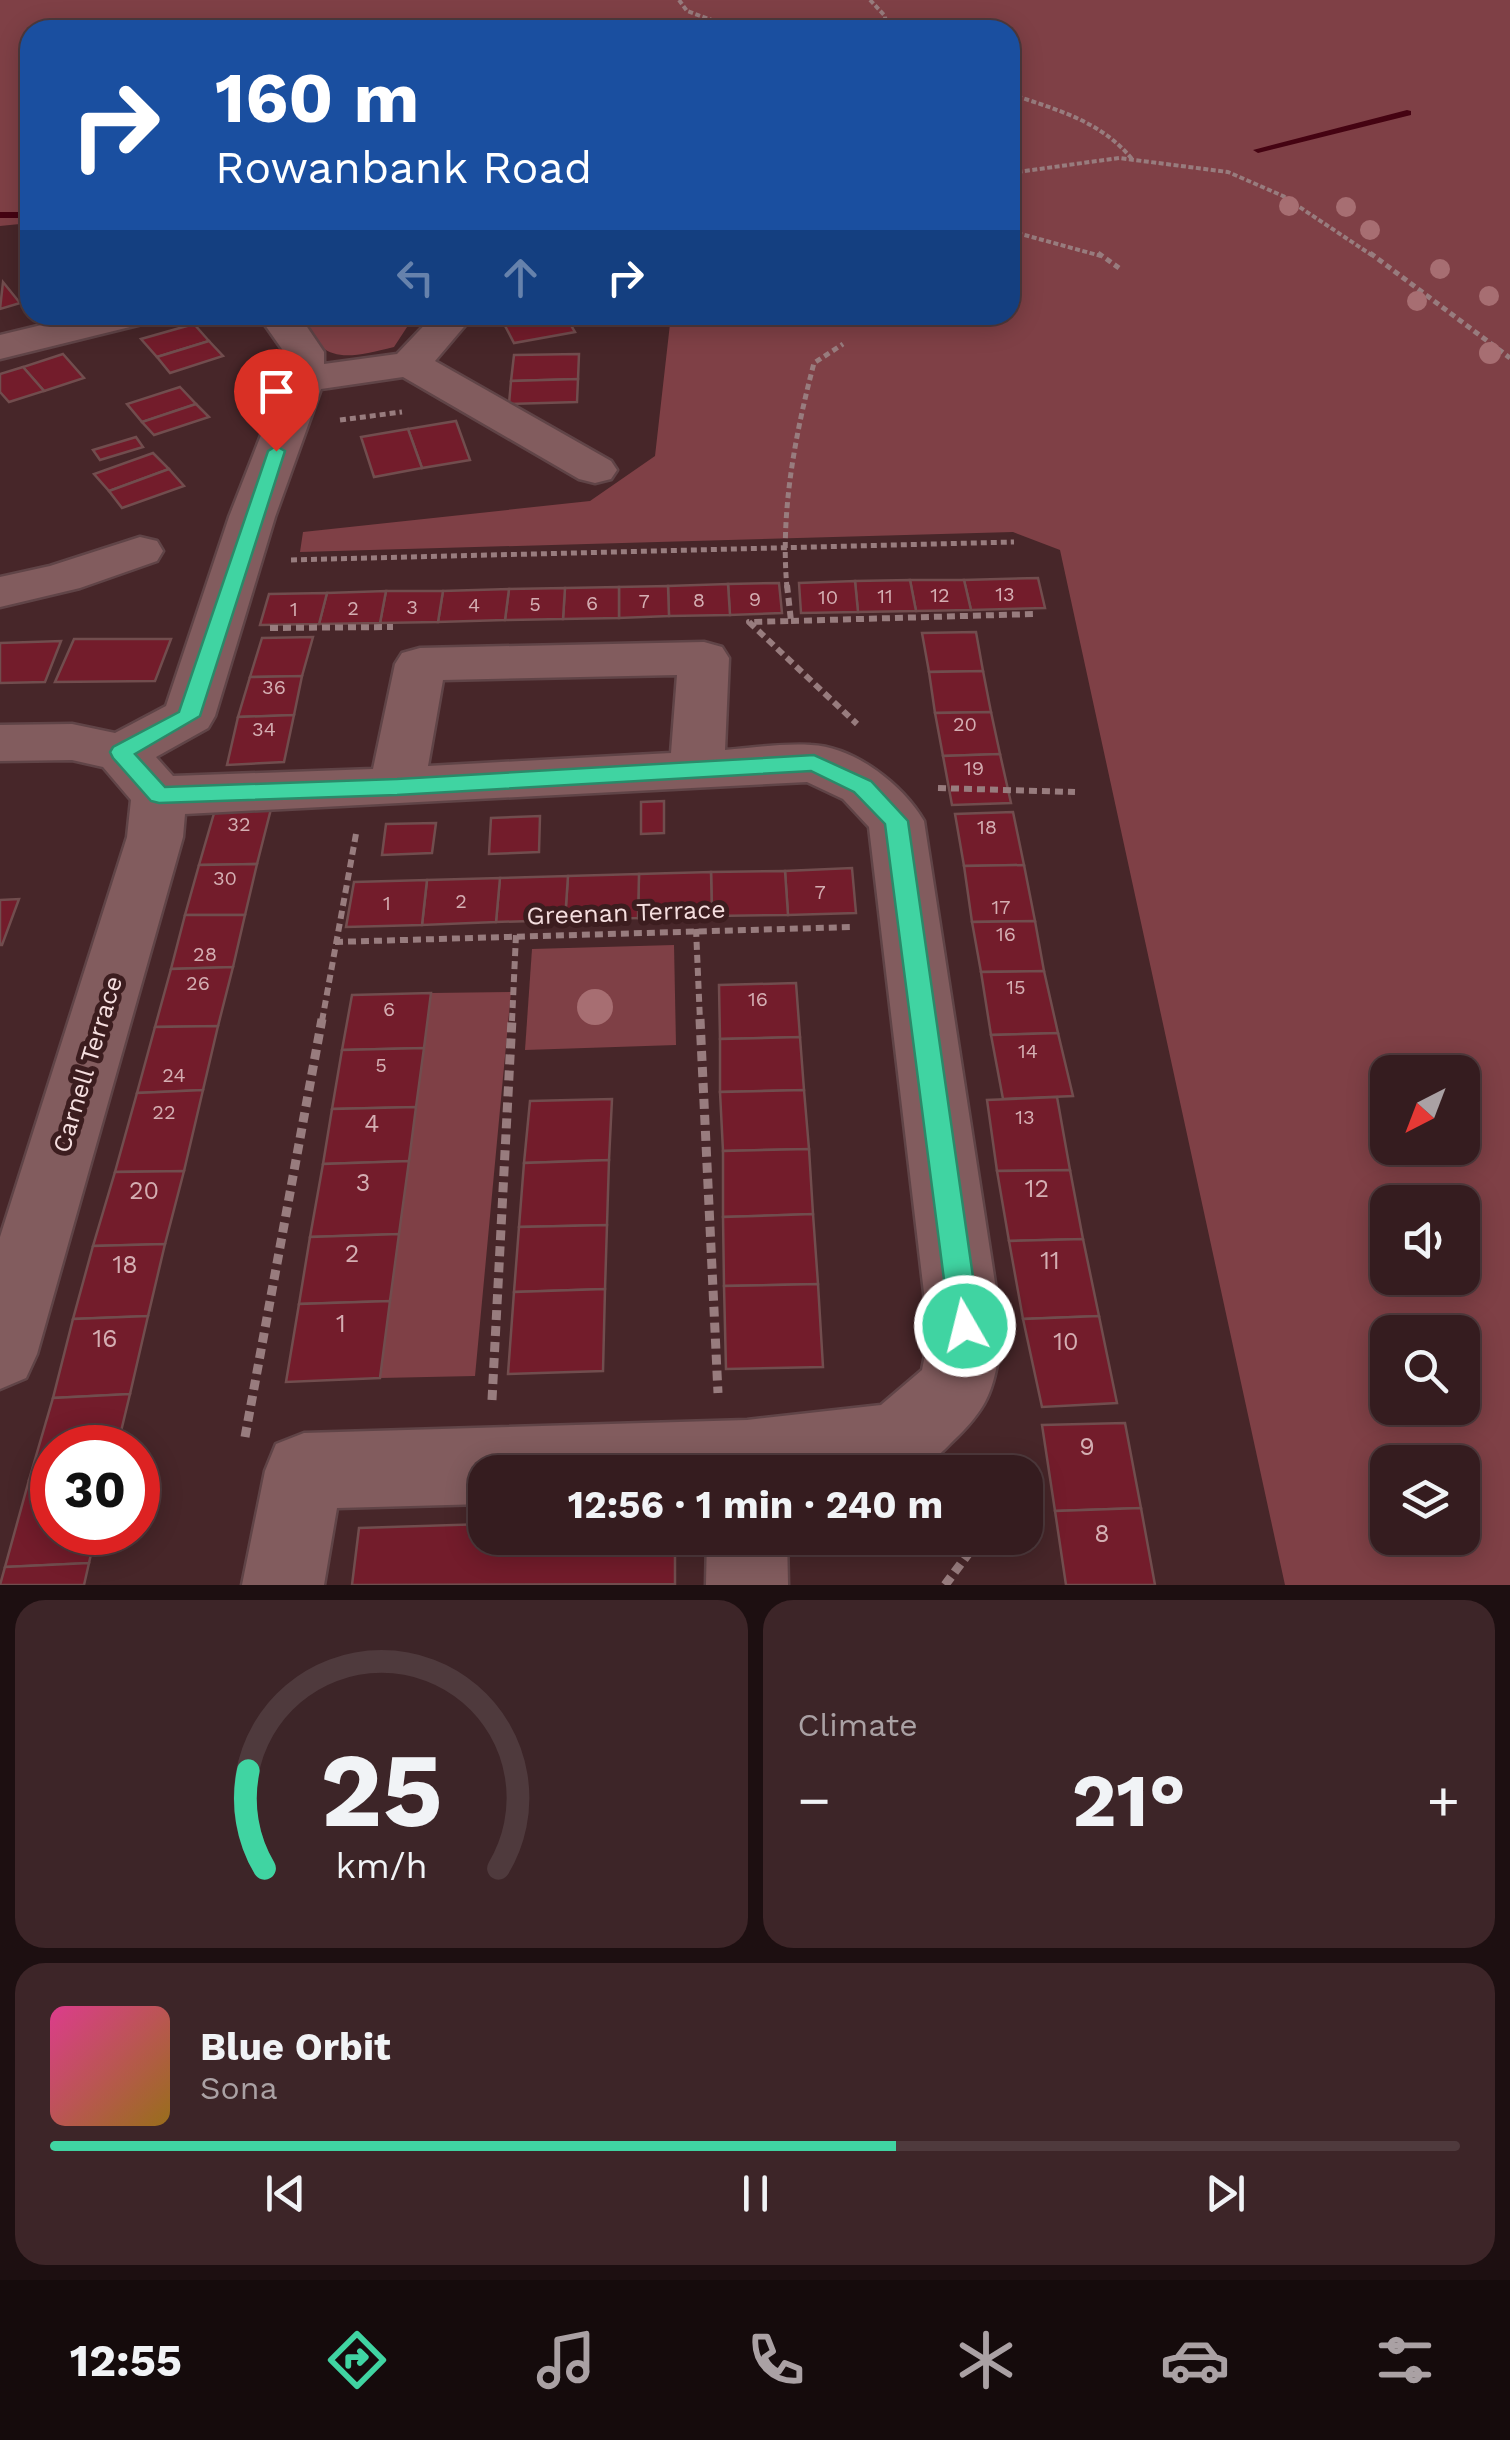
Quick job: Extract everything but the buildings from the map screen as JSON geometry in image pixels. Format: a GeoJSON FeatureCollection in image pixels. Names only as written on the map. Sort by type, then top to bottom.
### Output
{"type":"FeatureCollection","features":[{"type":"Feature","properties":{"kind":"street"},"geometry":{"type":"LineString","coordinates":[[0,347],[91,325]]}},
{"type":"Feature","properties":{"kind":"street"},"geometry":{"type":"LineString","coordinates":[[141,775],[189,716],[238,561],[304,379],[304,352],[287,325]]}},
{"type":"Feature","properties":{"kind":"street"},"geometry":{"type":"LineString","coordinates":[[410,364],[446,325]]}},
{"type":"Feature","properties":{"kind":"street"},"geometry":{"type":"LineString","coordinates":[[304,379],[410,364],[595,470]]}},
{"type":"Feature","properties":{"kind":"street"},"geometry":{"type":"LineString","coordinates":[[0,592],[48,583],[140,551]]}},
{"type":"Feature","properties":{"kind":"street"},"geometry":{"type":"LineString","coordinates":[[378,804],[420,664],[704,658],[697,769]]}},
{"type":"Feature","properties":{"kind":"street"},"geometry":{"type":"LineString","coordinates":[[0,743],[72,742],[141,775],[378,804],[697,769],[814,763],[862,786],[896,821],[966,1335],[955,1389],[898,1441],[796,1455]]}},
{"type":"Feature","properties":{"kind":"street","name":"Carnell Terrace"},"geometry":{"type":"LineString","coordinates":[[0,1354],[154,837],[141,775]]}},
{"type":"Feature","properties":{"kind":"street"},"geometry":{"type":"LineString","coordinates":[[283,1585],[304,1471],[468,1466]]}},
{"type":"Feature","properties":{"kind":"street"},"geometry":{"type":"LineString","coordinates":[[747,1555],[747,1585]]}},
{"type":"Feature","properties":{"kind":"path"},"geometry":{"type":"LineString","coordinates":[[679,0],[687,11],[712,20]]}},
{"type":"Feature","properties":{"kind":"path"},"geometry":{"type":"LineString","coordinates":[[870,0],[886,20]]}},
{"type":"Feature","properties":{"kind":"path"},"geometry":{"type":"LineString","coordinates":[[1020,97],[1072,115],[1124,147],[1132,160]]}},
{"type":"Feature","properties":{"kind":"path"},"geometry":{"type":"LineString","coordinates":[[1020,172],[1118,158],[1228,172],[1283,196],[1332,225],[1510,358]]}},
{"type":"Feature","properties":{"kind":"path"},"geometry":{"type":"LineString","coordinates":[[1020,233],[1096,252],[1120,268]]}},
{"type":"Feature","properties":{"kind":"path"},"geometry":{"type":"LineString","coordinates":[[791,622],[784,546],[800,415],[814,363],[843,344]]}},
{"type":"Feature","properties":{"kind":"path"},"geometry":{"type":"LineString","coordinates":[[238,561],[1014,542]]}},
{"type":"Feature","properties":{"kind":"path"},"geometry":{"type":"LineString","coordinates":[[860,727],[749,622],[1033,614]]}},
{"type":"Feature","properties":{"kind":"path"},"geometry":{"type":"LineString","coordinates":[[896,821],[892,786],[1076,792]]}},
{"type":"Feature","properties":{"kind":"path"},"geometry":{"type":"LineString","coordinates":[[252,1404],[336,942],[378,804]]}},
{"type":"Feature","properties":{"kind":"path","name":"Greenan Terrace"},"geometry":{"type":"LineString","coordinates":[[336,942],[871,926],[914,948]]}},
{"type":"Feature","properties":{"kind":"path"},"geometry":{"type":"LineString","coordinates":[[696,929],[737,1455]]}},
{"type":"Feature","properties":{"kind":"path"},"geometry":{"type":"LineString","coordinates":[[487,1455],[516,936]]}},
{"type":"Feature","properties":{"kind":"path"},"geometry":{"type":"LineString","coordinates":[[945,1585],[967,1555]]}},
{"type":"Feature","properties":{"kind":"shaded area"},"geometry":{"type":"Polygon","coordinates":[[[0,0],[1510,0],[1510,1585],[1285,1585],[1060,550],[1013,532],[300,552],[303,532],[590,501],[655,456],[670,325],[1020,325],[1020,20],[20,20],[20,224],[0,226],[0,0]]]}},
{"type":"Feature","properties":{"kind":"shaded area"},"geometry":{"type":"Polygon","coordinates":[[[303,325],[408,325],[394,347],[348,355],[326,350],[303,325]]]}},
{"type":"Feature","properties":{"kind":"shaded area"},"geometry":{"type":"Polygon","coordinates":[[[674,945],[676,1045],[525,1050],[532,949],[674,945]]]}},
{"type":"Feature","properties":{"kind":"shaded area"},"geometry":{"type":"Polygon","coordinates":[[[511,992],[475,1376],[380,1378],[431,993],[511,992]]]}},
{"type":"Feature","properties":{"kind":"waterway"},"geometry":{"type":"LineString","coordinates":[[1258,150],[1407,113]]}},
{"type":"Feature","properties":{"kind":"waterway"},"geometry":{"type":"LineString","coordinates":[[0,215],[20,215]]}},
{"type":"Feature","properties":{"kind":"route"},"geometry":{"type":"LineString","coordinates":[[276,451],[189,716],[121,752],[159,796],[814,763],[862,786],[896,821],[965,1326]]}}]}
